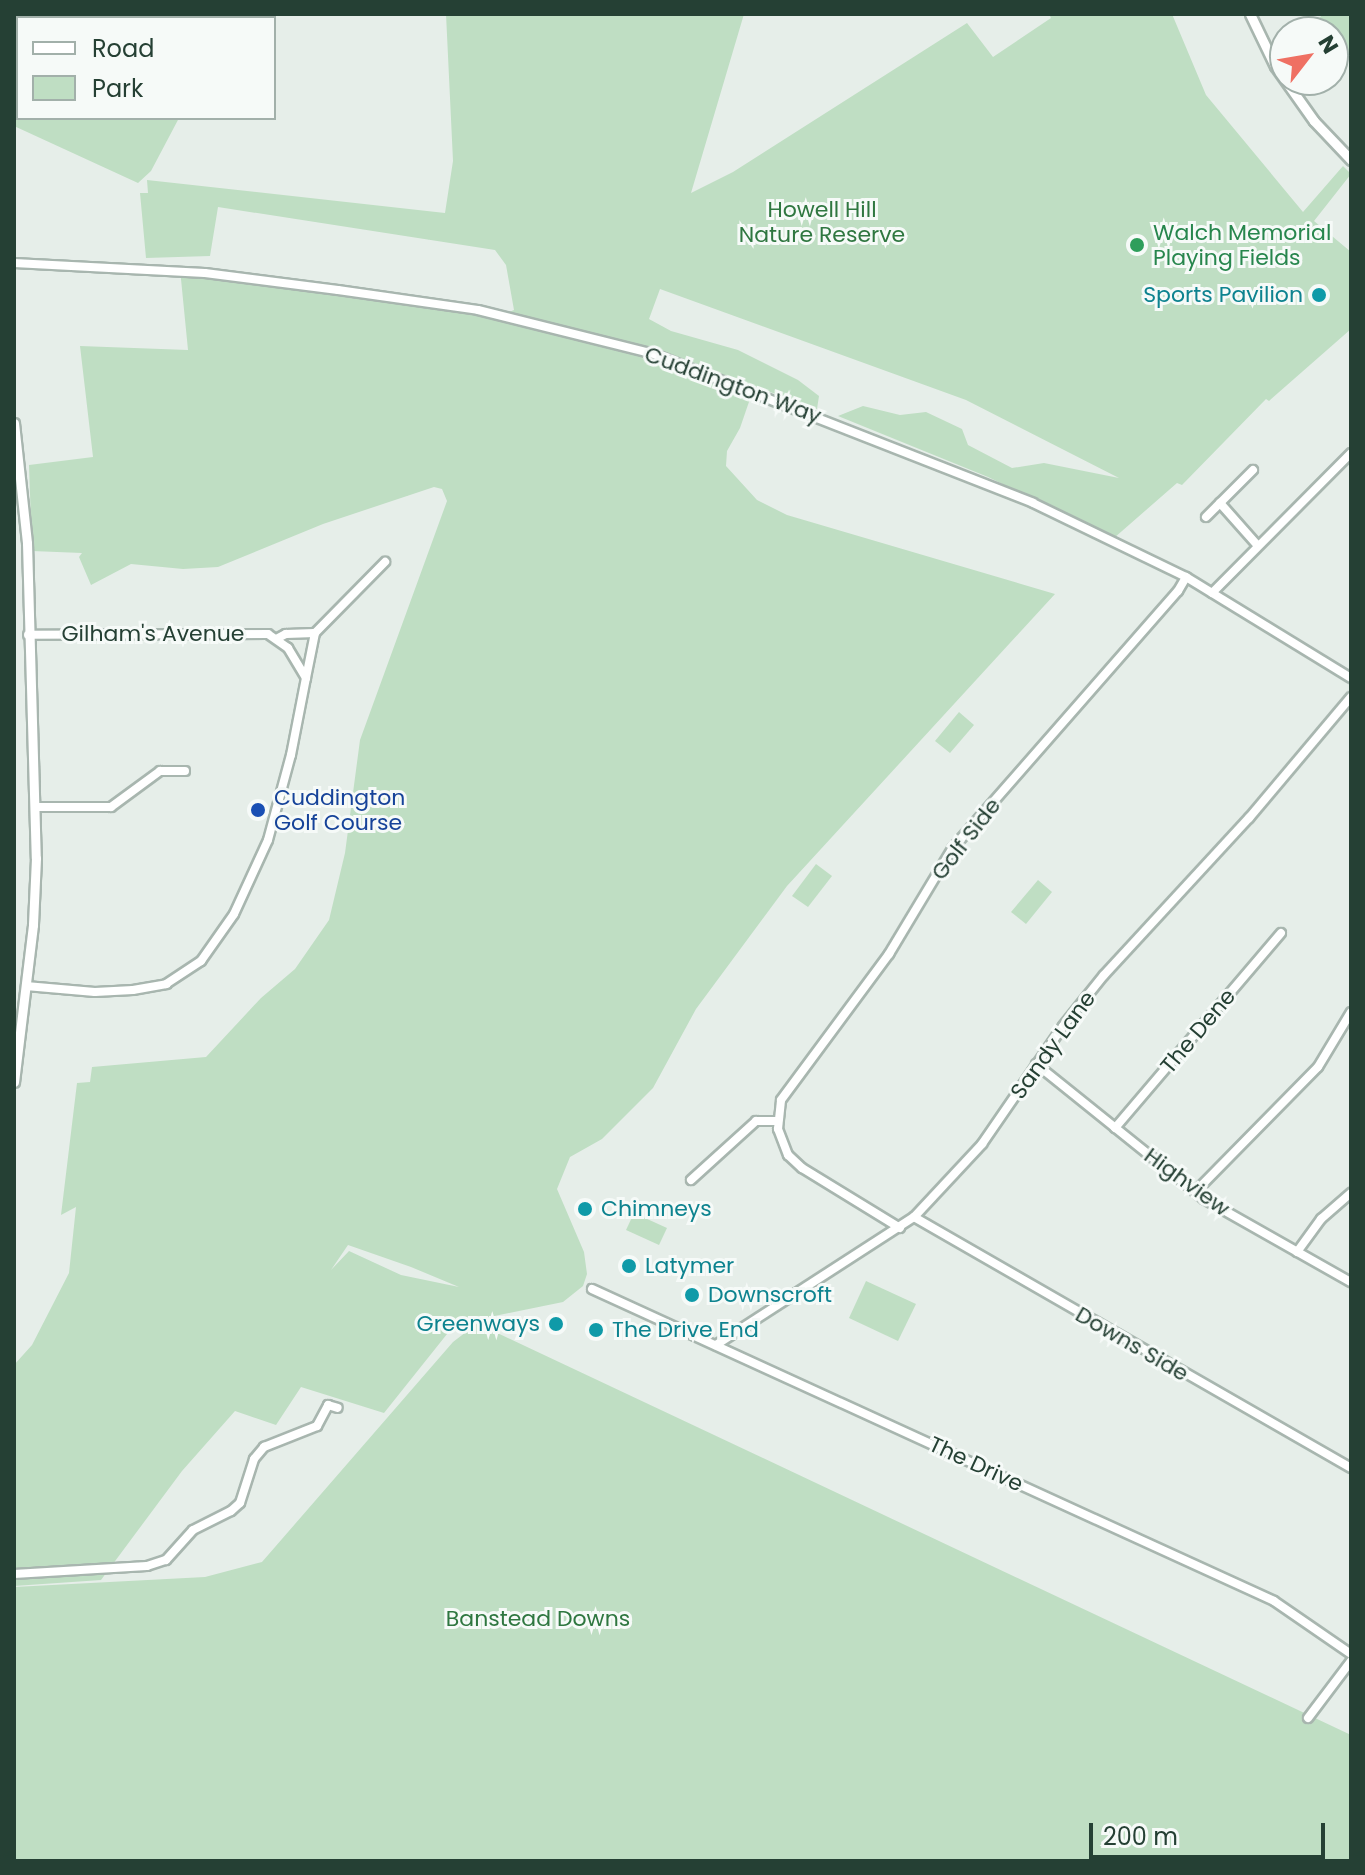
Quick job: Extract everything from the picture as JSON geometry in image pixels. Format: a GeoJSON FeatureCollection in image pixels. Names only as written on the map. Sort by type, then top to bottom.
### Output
{"type":"FeatureCollection","features":[{"type":"Feature","properties":{"kind":"street"},"geometry":{"type":"LineString","coordinates":[[1250,14],[1275,66],[1314,121],[1351,160]]}},
{"type":"Feature","properties":{"kind":"street","name":"Cuddington Way"},"geometry":{"type":"LineString","coordinates":[[14,263],[205,273],[352,292],[478,310],[651,353],[1033,503],[1186,577],[1351,678]]}},
{"type":"Feature","properties":{"kind":"street"},"geometry":{"type":"LineString","coordinates":[[14,423],[26,516],[35,807],[35,888],[14,1082]]}},
{"type":"Feature","properties":{"kind":"street"},"geometry":{"type":"LineString","coordinates":[[1212,593],[1351,453]]}},
{"type":"Feature","properties":{"kind":"street"},"geometry":{"type":"LineString","coordinates":[[1206,517],[1253,470]]}},
{"type":"Feature","properties":{"kind":"street"},"geometry":{"type":"LineString","coordinates":[[1220,503],[1258,546]]}},
{"type":"Feature","properties":{"kind":"street"},"geometry":{"type":"LineString","coordinates":[[26,986],[95,992],[133,990],[166,984],[201,961],[234,914],[259,863],[283,788],[315,633],[385,562]]}},
{"type":"Feature","properties":{"kind":"street","name":"Golf Side"},"geometry":{"type":"LineString","coordinates":[[777,1121],[781,1100],[889,954],[952,849],[1178,591],[1186,577]]}},
{"type":"Feature","properties":{"kind":"street","name":"Gilham's Avenue"},"geometry":{"type":"LineString","coordinates":[[28,635],[268,634],[278,638],[286,634],[315,633]]}},
{"type":"Feature","properties":{"kind":"street"},"geometry":{"type":"LineString","coordinates":[[278,638],[298,661],[306,678]]}},
{"type":"Feature","properties":{"kind":"street","name":"Sandy Lane"},"geometry":{"type":"LineString","coordinates":[[716,1345],[914,1217],[982,1144],[1036,1064],[1136,938],[1249,818],[1351,697]]}},
{"type":"Feature","properties":{"kind":"street"},"geometry":{"type":"LineString","coordinates":[[35,807],[111,807],[160,771],[185,771]]}},
{"type":"Feature","properties":{"kind":"street","name":"The Dene"},"geometry":{"type":"LineString","coordinates":[[1115,1128],[1281,933]]}},
{"type":"Feature","properties":{"kind":"street"},"geometry":{"type":"LineString","coordinates":[[1195,1192],[1318,1067],[1351,1012]]}},
{"type":"Feature","properties":{"kind":"street","name":"Highview"},"geometry":{"type":"LineString","coordinates":[[1036,1064],[1195,1192],[1351,1282]]}},
{"type":"Feature","properties":{"kind":"street"},"geometry":{"type":"LineString","coordinates":[[691,1180],[756,1121],[777,1121],[784,1148],[794,1162],[900,1228]]}},
{"type":"Feature","properties":{"kind":"street"},"geometry":{"type":"LineString","coordinates":[[1297,1252],[1321,1219],[1351,1193]]}},
{"type":"Feature","properties":{"kind":"street","name":"Downs Side"},"geometry":{"type":"LineString","coordinates":[[914,1217],[1351,1468]]}},
{"type":"Feature","properties":{"kind":"street","name":"The Drive"},"geometry":{"type":"LineString","coordinates":[[592,1289],[1274,1601],[1351,1654]]}},
{"type":"Feature","properties":{"kind":"street"},"geometry":{"type":"LineString","coordinates":[[14,1574],[147,1566],[166,1560],[199,1525],[231,1511],[240,1503],[247,1490],[254,1459],[264,1447],[317,1426],[328,1405],[338,1408]]}},
{"type":"Feature","properties":{"kind":"street"},"geometry":{"type":"LineString","coordinates":[[1308,1718],[1351,1661]]}},
{"type":"Feature","properties":{"kind":"green space"},"geometry":{"type":"Polygon","coordinates":[[[14,14],[159,16],[16,16],[16,120],[178,120],[151,171],[138,183],[14,126],[14,14]]]}},
{"type":"Feature","properties":{"kind":"green space"},"geometry":{"type":"Polygon","coordinates":[[[446,14],[744,14],[691,193],[733,172],[967,23],[993,57],[1051,18],[1049,14],[1172,14],[1206,95],[1303,212],[1343,166],[1351,174],[1314,221],[1351,252],[1351,329],[1269,401],[1266,399],[1182,485],[1177,483],[1114,538],[988,477],[838,416],[863,406],[900,415],[926,412],[962,429],[968,445],[1012,468],[1044,463],[1119,478],[966,400],[660,289],[649,319],[671,331],[738,350],[798,380],[819,396],[817,409],[748,384],[745,394],[751,396],[740,428],[727,451],[726,466],[757,500],[787,515],[1055,594],[787,886],[696,1009],[653,1088],[602,1139],[570,1157],[557,1189],[584,1252],[587,1274],[583,1286],[563,1302],[485,1318],[491,1330],[1351,1735],[1351,1861],[14,1861],[14,1587],[205,1577],[262,1562],[453,1342],[483,1319],[455,1324],[384,1413],[301,1387],[276,1425],[235,1411],[182,1471],[101,1580],[14,1586],[14,1365],[32,1345],[69,1273],[76,1207],[61,1215],[77,1083],[90,1082],[92,1067],[206,1057],[261,998],[295,969],[329,920],[345,853],[360,740],[447,501],[442,489],[434,487],[323,524],[218,567],[183,569],[131,564],[91,585],[79,557],[82,553],[32,551],[29,465],[93,457],[80,346],[188,350],[180,269],[418,297],[500,316],[514,310],[506,265],[495,250],[218,207],[210,256],[146,258],[140,193],[148,193],[147,180],[445,213],[453,161],[446,14]],[[348,1245],[331,1270],[349,1251],[401,1275],[459,1287],[348,1245]]]}},
{"type":"Feature","properties":{"kind":"green space"},"geometry":{"type":"Polygon","coordinates":[[[1351,14],[1351,56],[1349,16],[1321,16],[1351,14]]]}},
{"type":"Feature","properties":{"kind":"green space"},"geometry":{"type":"Polygon","coordinates":[[[959,712],[974,725],[950,753],[935,741],[959,712]]]}},
{"type":"Feature","properties":{"kind":"green space"},"geometry":{"type":"Polygon","coordinates":[[[816,864],[832,876],[808,907],[792,896],[816,864]]]}},
{"type":"Feature","properties":{"kind":"green space"},"geometry":{"type":"Polygon","coordinates":[[[1038,880],[1052,892],[1026,924],[1011,912],[1038,880]]]}},
{"type":"Feature","properties":{"kind":"green space"},"geometry":{"type":"Polygon","coordinates":[[[634,1213],[667,1228],[659,1245],[626,1230],[634,1213]]]}},
{"type":"Feature","properties":{"kind":"green space"},"geometry":{"type":"Polygon","coordinates":[[[866,1281],[916,1304],[898,1341],[849,1318],[866,1281]]]}},
{"type":"Feature","properties":{"kind":"place","name":"Walch Memorial Playing Fields"},"geometry":{"type":"Point","coordinates":[1137,245]}},
{"type":"Feature","properties":{"kind":"place","name":"Sports Pavilion"},"geometry":{"type":"Point","coordinates":[1319,295]}},
{"type":"Feature","properties":{"kind":"place","name":"Cuddington Golf Course"},"geometry":{"type":"Point","coordinates":[258,810]}},
{"type":"Feature","properties":{"kind":"place","name":"Chimneys"},"geometry":{"type":"Point","coordinates":[585,1209]}},
{"type":"Feature","properties":{"kind":"place","name":"Latymer"},"geometry":{"type":"Point","coordinates":[629,1266]}},
{"type":"Feature","properties":{"kind":"place","name":"Downscroft"},"geometry":{"type":"Point","coordinates":[692,1295]}},
{"type":"Feature","properties":{"kind":"place","name":"Greenways"},"geometry":{"type":"Point","coordinates":[556,1324]}},
{"type":"Feature","properties":{"kind":"place","name":"The Drive End"},"geometry":{"type":"Point","coordinates":[596,1330]}},
{"type":"Feature","properties":{"kind":"park label","name":"Howell Hill Nature Reserve"},"geometry":{"type":"Point","coordinates":[822,222]}},
{"type":"Feature","properties":{"kind":"park label","name":"Banstead Downs"},"geometry":{"type":"Point","coordinates":[538,1619]}}]}
